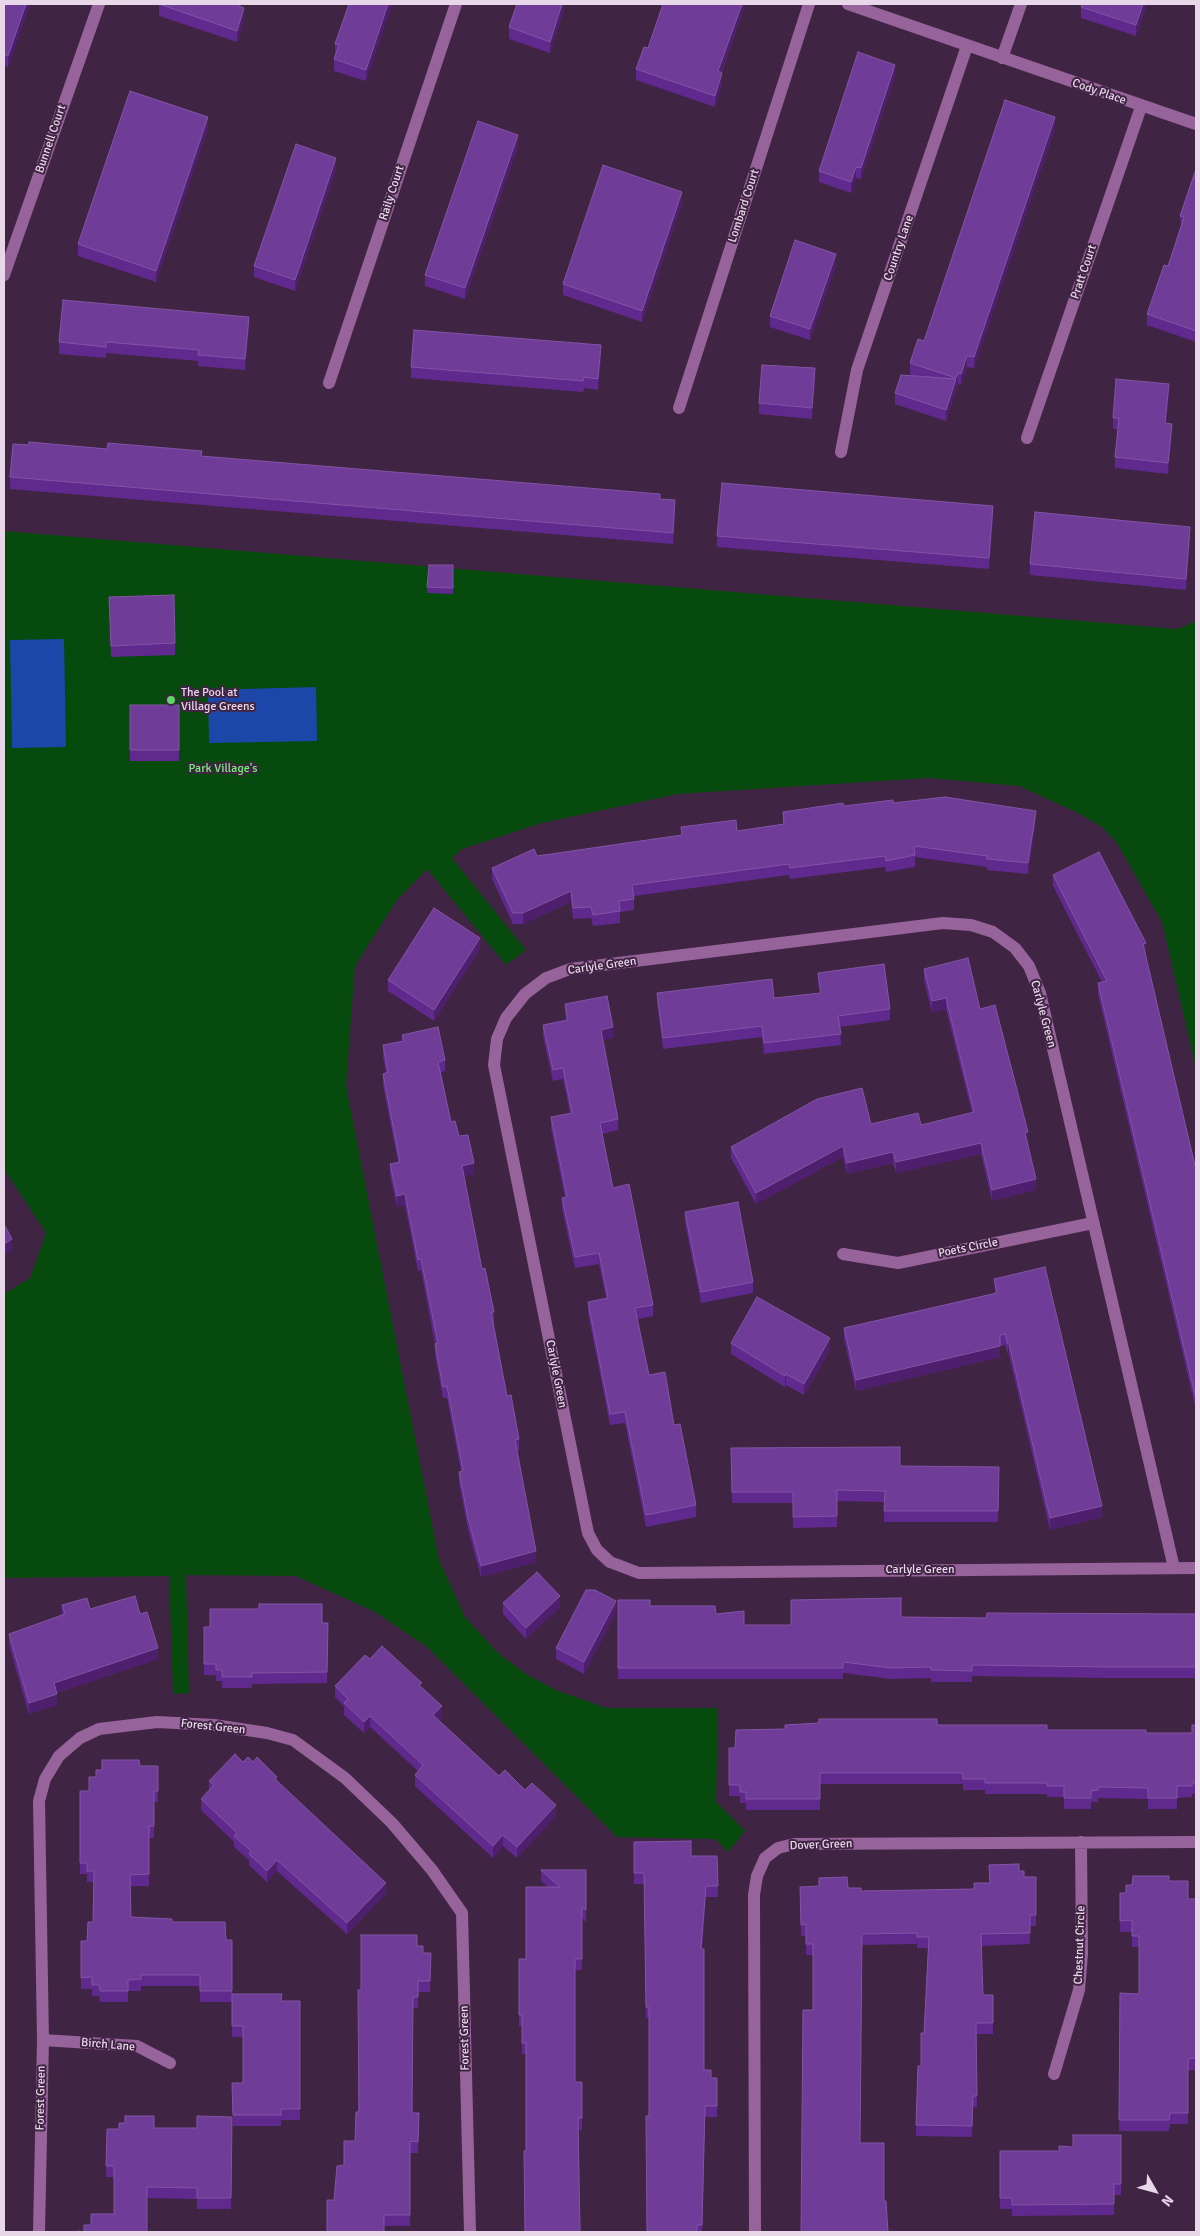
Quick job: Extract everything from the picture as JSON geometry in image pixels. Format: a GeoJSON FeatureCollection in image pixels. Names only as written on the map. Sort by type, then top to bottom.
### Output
{"type":"FeatureCollection","features":[{"type":"Feature","properties":{"kind":"street","name":"Bunnell Court"},"geometry":{"type":"LineString","coordinates":[[4,275],[98,4]]}},
{"type":"Feature","properties":{"kind":"street","name":"Raily Court"},"geometry":{"type":"LineString","coordinates":[[329,383],[456,4]]}},
{"type":"Feature","properties":{"kind":"street","name":"Lombard Court"},"geometry":{"type":"LineString","coordinates":[[679,408],[809,4]]}},
{"type":"Feature","properties":{"kind":"street","name":"Cody Place"},"geometry":{"type":"LineString","coordinates":[[848,4],[1141,107],[1196,124]]}},
{"type":"Feature","properties":{"kind":"street"},"geometry":{"type":"LineString","coordinates":[[1002,58],[1021,4]]}},
{"type":"Feature","properties":{"kind":"street","name":"Country Lane"},"geometry":{"type":"LineString","coordinates":[[841,452],[857,370],[967,46]]}},
{"type":"Feature","properties":{"kind":"street","name":"Pratt Court"},"geometry":{"type":"LineString","coordinates":[[1027,438],[1141,107]]}},
{"type":"Feature","properties":{"kind":"street","name":"Carlyle Green"},"geometry":{"type":"LineString","coordinates":[[1174,1568],[1040,993],[1029,966],[1015,948],[993,932],[971,925],[943,923],[570,969],[546,978],[524,994],[506,1018],[497,1040],[494,1065],[588,1532],[597,1550],[610,1562],[638,1573],[1196,1568]]}},
{"type":"Feature","properties":{"kind":"street","name":"Poets Circle"},"geometry":{"type":"LineString","coordinates":[[843,1254],[898,1263],[1093,1223]]}},
{"type":"Feature","properties":{"kind":"street","name":"Forest Green"},"geometry":{"type":"LineString","coordinates":[[39,2232],[42,2040],[39,1800],[45,1779],[59,1756],[80,1738],[99,1729],[157,1722],[214,1724],[267,1733],[293,1740],[344,1778],[392,1823],[432,1870],[462,1913],[470,2232]]}},
{"type":"Feature","properties":{"kind":"street","name":"Chestnut Circle"},"geometry":{"type":"LineString","coordinates":[[1054,2074],[1079,1990],[1082,1954],[1081,1842]]}},
{"type":"Feature","properties":{"kind":"street","name":"Dover Green"},"geometry":{"type":"LineString","coordinates":[[755,2232],[754,1895],[757,1876],[765,1858],[778,1848],[794,1844],[1196,1842]]}},
{"type":"Feature","properties":{"kind":"street","name":"Birch Lane"},"geometry":{"type":"LineString","coordinates":[[42,2040],[138,2046],[170,2063]]}},
{"type":"Feature","properties":{"kind":"green space","name":"Park Village's"},"geometry":{"type":"Polygon","coordinates":[[[4,531],[1178,629],[1196,621],[1196,1068],[1162,922],[1117,843],[1102,827],[1076,812],[1019,786],[928,778],[678,794],[542,823],[462,849],[452,858],[526,950],[506,965],[427,869],[397,900],[355,966],[346,1086],[439,1560],[465,1617],[498,1653],[526,1674],[558,1691],[607,1708],[718,1708],[716,1802],[745,1831],[728,1852],[715,1839],[617,1837],[427,1647],[375,1612],[296,1576],[186,1575],[189,1693],[173,1694],[169,1576],[4,1578],[4,1294],[30,1278],[46,1233],[4,1169],[4,531]]]}},
{"type":"Feature","properties":{"kind":"water"},"geometry":{"type":"Polygon","coordinates":[[[64,639],[66,747],[12,748],[10,640],[64,639]]]}},
{"type":"Feature","properties":{"kind":"water"},"geometry":{"type":"Polygon","coordinates":[[[316,687],[317,741],[209,743],[208,690],[316,687]]]}},
{"type":"Feature","properties":{"kind":"building"},"geometry":{"type":"Polygon","coordinates":[[[4,4],[26,4],[8,56],[4,54],[4,4]]]}},
{"type":"Feature","properties":{"kind":"building"},"geometry":{"type":"Polygon","coordinates":[[[159,4],[240,4],[239,6],[244,8],[237,31],[159,4]]]}},
{"type":"Feature","properties":{"kind":"building"},"geometry":{"type":"Polygon","coordinates":[[[349,4],[388,4],[366,70],[334,59],[339,45],[335,44],[349,4]]]}},
{"type":"Feature","properties":{"kind":"building"},"geometry":{"type":"Polygon","coordinates":[[[517,4],[562,4],[550,42],[509,27],[517,4]]]}},
{"type":"Feature","properties":{"kind":"building"},"geometry":{"type":"Polygon","coordinates":[[[663,4],[742,4],[718,71],[722,73],[715,96],[636,69],[644,47],[648,48],[663,4]]]}},
{"type":"Feature","properties":{"kind":"building"},"geometry":{"type":"Polygon","coordinates":[[[1082,4],[1143,4],[1136,25],[1081,7],[1082,4]]]}},
{"type":"Feature","properties":{"kind":"building"},"geometry":{"type":"Polygon","coordinates":[[[858,52],[895,65],[861,168],[856,167],[851,182],[819,171],[858,52]]]}},
{"type":"Feature","properties":{"kind":"building"},"geometry":{"type":"Polygon","coordinates":[[[130,91],[208,117],[156,271],[78,244],[130,91]]]}},
{"type":"Feature","properties":{"kind":"building"},"geometry":{"type":"Polygon","coordinates":[[[1005,100],[1055,117],[974,357],[967,356],[961,374],[958,373],[956,378],[910,363],[918,339],[924,341],[1005,100]]]}},
{"type":"Feature","properties":{"kind":"building"},"geometry":{"type":"Polygon","coordinates":[[[478,121],[518,135],[465,288],[425,275],[478,121]]]}},
{"type":"Feature","properties":{"kind":"building"},"geometry":{"type":"Polygon","coordinates":[[[296,144],[336,158],[295,280],[254,266],[296,144]]]}},
{"type":"Feature","properties":{"kind":"building"},"geometry":{"type":"Polygon","coordinates":[[[603,165],[682,192],[642,311],[563,284],[603,165]]]}},
{"type":"Feature","properties":{"kind":"building"},"geometry":{"type":"Polygon","coordinates":[[[1196,169],[1196,331],[1147,314],[1164,265],[1168,266],[1184,217],[1180,216],[1196,169]]]}},
{"type":"Feature","properties":{"kind":"building"},"geometry":{"type":"Polygon","coordinates":[[[795,240],[836,254],[810,329],[770,316],[795,240]]]}},
{"type":"Feature","properties":{"kind":"building"},"geometry":{"type":"Polygon","coordinates":[[[63,300],[249,317],[245,359],[198,355],[199,350],[106,342],[106,347],[59,342],[63,300]]]}},
{"type":"Feature","properties":{"kind":"building"},"geometry":{"type":"Polygon","coordinates":[[[414,330],[601,345],[598,379],[584,377],[583,381],[411,367],[414,330]]]}},
{"type":"Feature","properties":{"kind":"building"},"geometry":{"type":"Polygon","coordinates":[[[762,365],[815,368],[812,408],[759,403],[762,365]]]}},
{"type":"Feature","properties":{"kind":"building"},"geometry":{"type":"Polygon","coordinates":[[[901,375],[956,379],[946,410],[895,393],[901,375]]]}},
{"type":"Feature","properties":{"kind":"building"},"geometry":{"type":"Polygon","coordinates":[[[1116,379],[1169,384],[1165,423],[1172,424],[1168,463],[1115,457],[1119,418],[1113,418],[1116,379]]]}},
{"type":"Feature","properties":{"kind":"building"},"geometry":{"type":"Polygon","coordinates":[[[29,442],[107,449],[108,443],[202,451],[201,456],[660,494],[660,499],[675,500],[673,533],[10,477],[13,444],[29,445],[29,442]]]}},
{"type":"Feature","properties":{"kind":"building"},"geometry":{"type":"Polygon","coordinates":[[[722,483],[993,506],[989,558],[717,536],[722,483]]]}},
{"type":"Feature","properties":{"kind":"building"},"geometry":{"type":"Polygon","coordinates":[[[1035,512],[1190,527],[1186,579],[1030,564],[1035,512]]]}},
{"type":"Feature","properties":{"kind":"building"},"geometry":{"type":"Polygon","coordinates":[[[429,565],[453,565],[453,588],[427,587],[429,565]]]}},
{"type":"Feature","properties":{"kind":"building"},"geometry":{"type":"Polygon","coordinates":[[[174,595],[175,643],[111,646],[109,597],[174,595]]]}},
{"type":"Feature","properties":{"kind":"building"},"geometry":{"type":"Polygon","coordinates":[[[130,705],[179,705],[179,750],[130,750],[130,705]]]}},
{"type":"Feature","properties":{"kind":"building"},"geometry":{"type":"Polygon","coordinates":[[[945,797],[1036,811],[1028,863],[987,859],[987,856],[914,846],[915,855],[886,861],[885,856],[790,868],[789,864],[632,885],[634,899],[619,901],[620,911],[593,915],[591,907],[573,908],[571,891],[523,913],[513,913],[492,868],[534,849],[537,856],[682,835],[681,827],[736,820],[737,831],[784,824],[783,812],[843,803],[844,806],[893,800],[893,803],[945,797]]]}},
{"type":"Feature","properties":{"kind":"building"},"geometry":{"type":"Polygon","coordinates":[[[1099,852],[1146,943],[1143,944],[1196,1170],[1196,1399],[1098,983],[1107,981],[1053,875],[1099,852]]]}},
{"type":"Feature","properties":{"kind":"building"},"geometry":{"type":"Polygon","coordinates":[[[434,908],[480,938],[434,1010],[388,980],[434,908]]]}},
{"type":"Feature","properties":{"kind":"building"},"geometry":{"type":"Polygon","coordinates":[[[968,958],[980,1009],[995,1005],[1028,1132],[1025,1133],[1036,1179],[992,1190],[981,1143],[896,1162],[893,1152],[847,1163],[843,1146],[756,1193],[731,1147],[817,1099],[862,1088],[871,1124],[918,1113],[921,1125],[974,1112],[946,998],[932,1001],[924,969],[968,958]]]}},
{"type":"Feature","properties":{"kind":"building"},"geometry":{"type":"Polygon","coordinates":[[[884,964],[890,1009],[838,1016],[841,1034],[764,1043],[762,1026],[663,1038],[657,993],[772,979],[774,998],[821,993],[818,973],[884,964]]]}},
{"type":"Feature","properties":{"kind":"building"},"geometry":{"type":"Polygon","coordinates":[[[607,996],[613,1027],[601,1030],[618,1119],[600,1123],[613,1188],[629,1184],[653,1305],[635,1308],[649,1375],[665,1372],[674,1425],[680,1424],[696,1505],[646,1515],[625,1412],[610,1414],[588,1302],[608,1298],[599,1253],[575,1257],[562,1198],[567,1197],[551,1117],[572,1113],[563,1068],[553,1070],[543,1025],[568,1020],[565,1004],[607,996]]]}},
{"type":"Feature","properties":{"kind":"building"},"geometry":{"type":"Polygon","coordinates":[[[438,1027],[445,1060],[438,1062],[451,1122],[455,1121],[459,1136],[468,1135],[474,1163],[462,1166],[482,1269],[485,1268],[494,1312],[491,1312],[507,1396],[511,1395],[519,1439],[515,1440],[536,1551],[481,1566],[468,1518],[459,1472],[463,1471],[447,1386],[443,1387],[435,1344],[438,1343],[421,1259],[418,1260],[405,1194],[397,1196],[390,1164],[400,1162],[383,1074],[388,1072],[383,1045],[404,1041],[402,1035],[438,1027]]]}},
{"type":"Feature","properties":{"kind":"building"},"geometry":{"type":"Polygon","coordinates":[[[738,1202],[753,1282],[701,1292],[685,1212],[738,1202]]]}},
{"type":"Feature","properties":{"kind":"building"},"geometry":{"type":"Polygon","coordinates":[[[4,1224],[12,1239],[4,1244],[4,1224]]]}},
{"type":"Feature","properties":{"kind":"building"},"geometry":{"type":"Polygon","coordinates":[[[1045,1267],[1102,1506],[1050,1518],[1009,1344],[1005,1334],[1000,1335],[1000,1346],[856,1380],[844,1328],[997,1293],[994,1279],[1045,1267]]]}},
{"type":"Feature","properties":{"kind":"building"},"geometry":{"type":"Polygon","coordinates":[[[757,1297],[830,1338],[804,1384],[786,1374],[785,1376],[731,1343],[757,1297]]]}},
{"type":"Feature","properties":{"kind":"building"},"geometry":{"type":"Polygon","coordinates":[[[900,1447],[900,1466],[999,1467],[998,1511],[884,1511],[885,1491],[837,1490],[837,1516],[793,1517],[793,1492],[732,1492],[731,1448],[900,1447]]]}},
{"type":"Feature","properties":{"kind":"building"},"geometry":{"type":"Polygon","coordinates":[[[537,1572],[560,1596],[526,1628],[503,1603],[537,1572]]]}},
{"type":"Feature","properties":{"kind":"building"},"geometry":{"type":"Polygon","coordinates":[[[586,1590],[595,1590],[616,1601],[584,1662],[556,1648],[586,1590]]]}},
{"type":"Feature","properties":{"kind":"building"},"geometry":{"type":"Polygon","coordinates":[[[135,1596],[140,1614],[147,1612],[158,1648],[54,1683],[57,1694],[29,1703],[9,1634],[65,1614],[62,1605],[87,1598],[90,1609],[135,1596]]]}},
{"type":"Feature","properties":{"kind":"building"},"geometry":{"type":"Polygon","coordinates":[[[901,1598],[901,1617],[986,1618],[987,1613],[1196,1614],[1196,1667],[972,1665],[972,1671],[931,1670],[931,1667],[891,1668],[843,1662],[843,1668],[618,1668],[618,1600],[650,1600],[650,1606],[715,1606],[716,1614],[744,1611],[744,1625],[791,1625],[791,1600],[901,1598]]]}},
{"type":"Feature","properties":{"kind":"building"},"geometry":{"type":"Polygon","coordinates":[[[259,1604],[322,1604],[322,1623],[328,1623],[327,1672],[252,1673],[252,1677],[222,1677],[222,1670],[216,1670],[216,1664],[204,1664],[204,1627],[210,1627],[210,1609],[259,1609],[259,1604]]]}},
{"type":"Feature","properties":{"kind":"building"},"geometry":{"type":"Polygon","coordinates":[[[382,1646],[422,1683],[419,1685],[442,1706],[433,1715],[499,1776],[505,1770],[525,1790],[532,1783],[556,1805],[517,1847],[503,1835],[493,1846],[415,1775],[423,1765],[370,1716],[364,1722],[344,1703],[348,1699],[335,1686],[365,1655],[370,1659],[382,1646]]]}},
{"type":"Feature","properties":{"kind":"building"},"geometry":{"type":"Polygon","coordinates":[[[819,1719],[937,1719],[937,1725],[1047,1725],[1047,1730],[1146,1730],[1146,1733],[1192,1733],[1192,1725],[1196,1725],[1196,1783],[1192,1783],[1192,1786],[1177,1786],[1177,1798],[1148,1798],[1148,1788],[1098,1787],[1098,1790],[1091,1791],[1091,1798],[1064,1798],[1064,1786],[1047,1786],[1047,1783],[985,1783],[985,1779],[963,1779],[963,1773],[820,1773],[820,1799],[746,1799],[746,1792],[740,1792],[740,1785],[729,1785],[729,1748],[735,1748],[736,1730],[785,1729],[785,1725],[819,1723],[819,1719]]]}},
{"type":"Feature","properties":{"kind":"building"},"geometry":{"type":"Polygon","coordinates":[[[235,1754],[243,1762],[248,1757],[253,1762],[257,1757],[277,1777],[275,1779],[386,1883],[347,1923],[277,1860],[267,1871],[249,1854],[251,1851],[234,1836],[237,1833],[201,1799],[214,1785],[209,1781],[235,1754]]]}},
{"type":"Feature","properties":{"kind":"building"},"geometry":{"type":"Polygon","coordinates":[[[102,1760],[139,1760],[140,1766],[158,1766],[158,1791],[154,1791],[154,1826],[149,1826],[149,1874],[130,1875],[131,1917],[172,1919],[172,1922],[225,1922],[226,1940],[232,1940],[232,1991],[200,1991],[200,1975],[141,1975],[141,1979],[128,1980],[128,1991],[100,1991],[99,1985],[92,1985],[92,1977],[81,1978],[81,1941],[87,1941],[88,1922],[93,1922],[94,1871],[87,1871],[87,1863],[80,1863],[80,1791],[89,1791],[89,1777],[96,1777],[96,1770],[102,1770],[102,1760]]]}},
{"type":"Feature","properties":{"kind":"building"},"geometry":{"type":"Polygon","coordinates":[[[691,1841],[691,1856],[717,1856],[718,1886],[706,1886],[701,1949],[704,1949],[704,2070],[711,2070],[711,2078],[717,2078],[717,2106],[705,2106],[702,2225],[697,2225],[697,2232],[647,2232],[646,2116],[649,2116],[649,2007],[646,2007],[644,1873],[634,1873],[634,1842],[691,1841]]]}},
{"type":"Feature","properties":{"kind":"building"},"geometry":{"type":"Polygon","coordinates":[[[1019,1864],[1019,1871],[1024,1871],[1024,1877],[1036,1877],[1036,1915],[1030,1915],[1030,1933],[981,1934],[983,1995],[993,1995],[993,2023],[976,2023],[977,2096],[973,2096],[972,2126],[916,2125],[918,2066],[921,2066],[921,2033],[924,2033],[929,1937],[917,1937],[917,1933],[862,1934],[860,2143],[884,2143],[884,2201],[886,2201],[888,2232],[801,2232],[803,2010],[813,2010],[813,1944],[806,1944],[806,1924],[801,1925],[800,1887],[819,1886],[819,1878],[847,1877],[848,1888],[861,1888],[861,1891],[974,1889],[974,1883],[990,1883],[989,1865],[1019,1864]]]}},
{"type":"Feature","properties":{"kind":"building"},"geometry":{"type":"Polygon","coordinates":[[[541,1870],[586,1870],[586,1910],[582,1907],[582,1959],[575,1959],[575,2082],[582,2082],[582,2118],[578,2118],[580,2232],[525,2232],[526,2043],[522,2043],[522,2015],[519,2015],[519,1959],[526,1959],[526,1887],[560,1887],[541,1870]]]}},
{"type":"Feature","properties":{"kind":"building"},"geometry":{"type":"Polygon","coordinates":[[[1133,1876],[1169,1876],[1169,1881],[1188,1881],[1188,1899],[1196,1899],[1196,2058],[1188,2059],[1188,2113],[1170,2113],[1169,2120],[1119,2120],[1120,1993],[1139,1994],[1139,1936],[1132,1936],[1132,1920],[1120,1921],[1120,1893],[1126,1893],[1126,1885],[1132,1885],[1133,1876]]]}},
{"type":"Feature","properties":{"kind":"building"},"geometry":{"type":"Polygon","coordinates":[[[361,1935],[417,1935],[417,1946],[423,1946],[423,1953],[431,1953],[430,1981],[418,1981],[418,1997],[413,1997],[412,2113],[419,2113],[418,2142],[410,2141],[410,2215],[384,2215],[384,2232],[327,2232],[327,2200],[334,2200],[337,2166],[344,2165],[344,2141],[355,2141],[356,2112],[359,2112],[358,1990],[361,1990],[361,1935]]]}},
{"type":"Feature","properties":{"kind":"building"},"geometry":{"type":"Polygon","coordinates":[[[232,1994],[282,1994],[281,2001],[300,2001],[300,2109],[281,2109],[281,2115],[233,2115],[232,2083],[243,2083],[243,2026],[232,2026],[232,1994]]]}},
{"type":"Feature","properties":{"kind":"building"},"geometry":{"type":"Polygon","coordinates":[[[125,2116],[154,2116],[154,2128],[197,2128],[197,2116],[232,2117],[231,2198],[197,2198],[197,2188],[147,2187],[147,2232],[84,2232],[84,2225],[91,2225],[91,2214],[114,2214],[114,2166],[106,2166],[107,2129],[119,2129],[119,2123],[125,2123],[125,2116]]]}},
{"type":"Feature","properties":{"kind":"building"},"geometry":{"type":"Polygon","coordinates":[[[1073,2135],[1121,2135],[1121,2184],[1114,2184],[1114,2204],[1012,2205],[1012,2198],[1000,2198],[1000,2151],[1059,2151],[1059,2146],[1073,2147],[1073,2135]]]}},
{"type":"Feature","properties":{"kind":"place","name":"The Pool at Village Greens"},"geometry":{"type":"Point","coordinates":[171,700]}}]}
